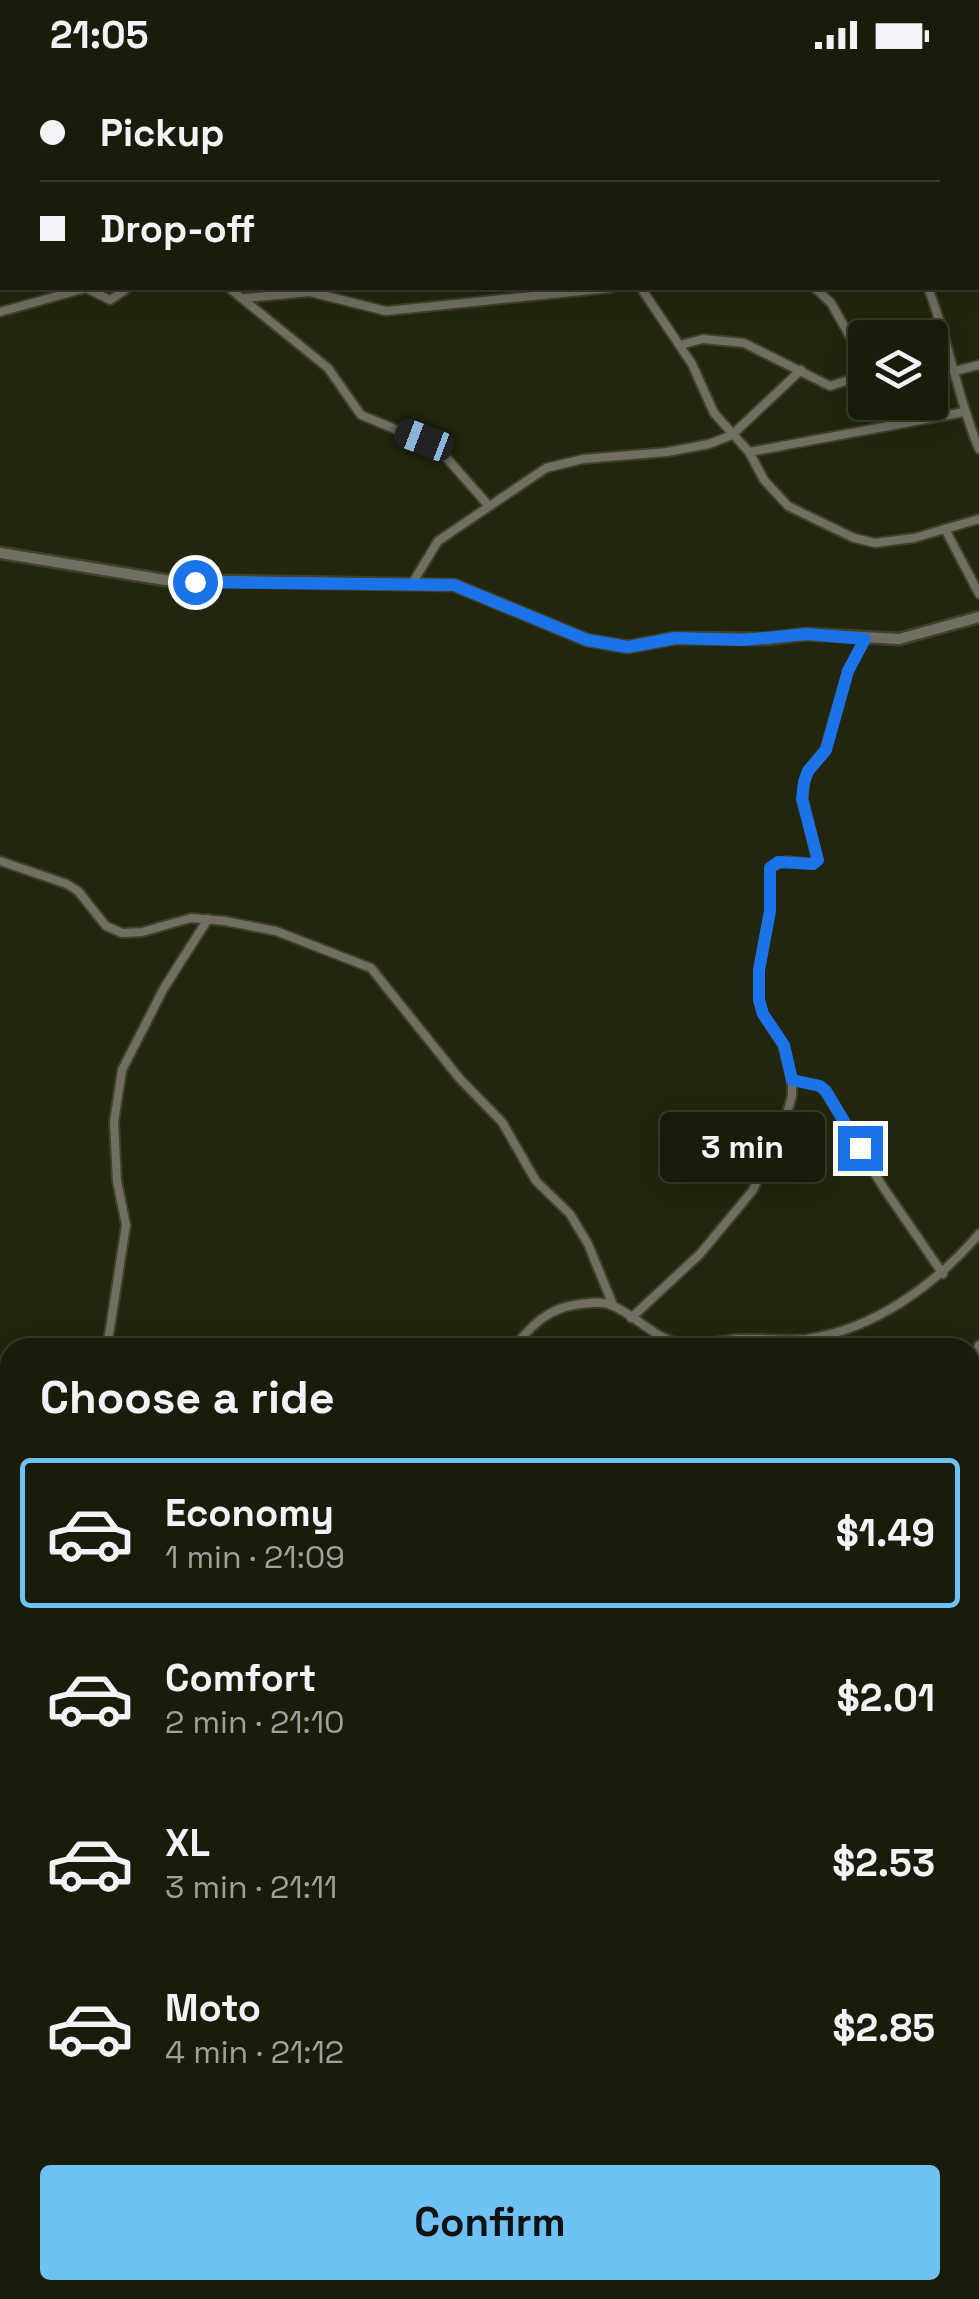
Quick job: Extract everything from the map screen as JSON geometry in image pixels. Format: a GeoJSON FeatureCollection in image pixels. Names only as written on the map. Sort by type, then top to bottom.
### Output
{"type":"FeatureCollection","features":[{"type":"Feature","properties":{"kind":"street"},"geometry":{"type":"LineString","coordinates":[[0,312],[79,290]]}},
{"type":"Feature","properties":{"kind":"street"},"geometry":{"type":"LineString","coordinates":[[90,290],[110,300],[125,290]]}},
{"type":"Feature","properties":{"kind":"street"},"geometry":{"type":"LineString","coordinates":[[233,290],[328,368],[360,415],[436,446],[489,506]]}},
{"type":"Feature","properties":{"kind":"street"},"geometry":{"type":"LineString","coordinates":[[246,298],[310,292],[386,311],[591,290]]}},
{"type":"Feature","properties":{"kind":"street"},"geometry":{"type":"LineString","coordinates":[[644,290],[701,380],[714,412],[750,452],[764,480],[788,506],[854,538],[891,543],[979,519]]}},
{"type":"Feature","properties":{"kind":"street"},"geometry":{"type":"LineString","coordinates":[[817,290],[830,303],[848,334]]}},
{"type":"Feature","properties":{"kind":"street"},"geometry":{"type":"LineString","coordinates":[[929,290],[956,372],[964,412],[979,449]]}},
{"type":"Feature","properties":{"kind":"street"},"geometry":{"type":"LineString","coordinates":[[680,346],[702,338],[724,338],[830,386],[848,380]]}},
{"type":"Feature","properties":{"kind":"street"},"geometry":{"type":"LineString","coordinates":[[956,372],[979,365]]}},
{"type":"Feature","properties":{"kind":"street"},"geometry":{"type":"LineString","coordinates":[[413,582],[438,542],[546,468],[709,444],[732,435],[801,370]]}},
{"type":"Feature","properties":{"kind":"street"},"geometry":{"type":"LineString","coordinates":[[750,452],[964,412]]}},
{"type":"Feature","properties":{"kind":"street"},"geometry":{"type":"LineString","coordinates":[[890,420],[892,425]]}},
{"type":"Feature","properties":{"kind":"street"},"geometry":{"type":"LineString","coordinates":[[945,529],[979,594]]}},
{"type":"Feature","properties":{"kind":"street"},"geometry":{"type":"LineString","coordinates":[[0,553],[165,580],[454,585],[572,634],[628,647],[676,638],[920,636],[979,617]]}},
{"type":"Feature","properties":{"kind":"street"},"geometry":{"type":"LineString","coordinates":[[631,1318],[690,1264],[753,1190],[780,1137],[792,1096],[792,1080],[784,1045],[763,1014],[759,1000],[759,970],[770,911],[770,868],[778,862],[813,864],[818,860],[802,799],[804,782],[826,750],[848,671],[865,639]]}},
{"type":"Feature","properties":{"kind":"street"},"geometry":{"type":"LineString","coordinates":[[0,861],[67,884],[106,926],[122,933],[142,932],[191,918],[208,919],[276,932],[371,968],[460,1079],[502,1122],[536,1181],[570,1214],[588,1244],[613,1305],[667,1338]]}},
{"type":"Feature","properties":{"kind":"street"},"geometry":{"type":"LineString","coordinates":[[109,1338],[126,1224],[117,1181],[114,1122],[122,1070],[164,988],[208,919]]}},
{"type":"Feature","properties":{"kind":"street"},"geometry":{"type":"LineString","coordinates":[[792,1080],[826,1091],[883,1187],[943,1274]]}},
{"type":"Feature","properties":{"kind":"street"},"geometry":{"type":"LineString","coordinates":[[808,1338],[851,1326],[887,1309],[943,1274],[979,1234]]}},
{"type":"Feature","properties":{"kind":"street"},"geometry":{"type":"LineString","coordinates":[[594,1302],[603,1287]]}},
{"type":"Feature","properties":{"kind":"street"},"geometry":{"type":"LineString","coordinates":[[522,1338],[552,1310],[594,1302],[613,1305]]}},
{"type":"Feature","properties":{"kind":"route"},"geometry":{"type":"LineString","coordinates":[[195,582],[454,585],[587,640],[628,647],[676,638],[742,640],[807,634],[865,639],[848,671],[826,750],[804,782],[802,799],[818,860],[813,864],[778,862],[770,868],[770,911],[758,982],[760,1007],[784,1045],[792,1080],[826,1091],[860,1148]]}}]}
